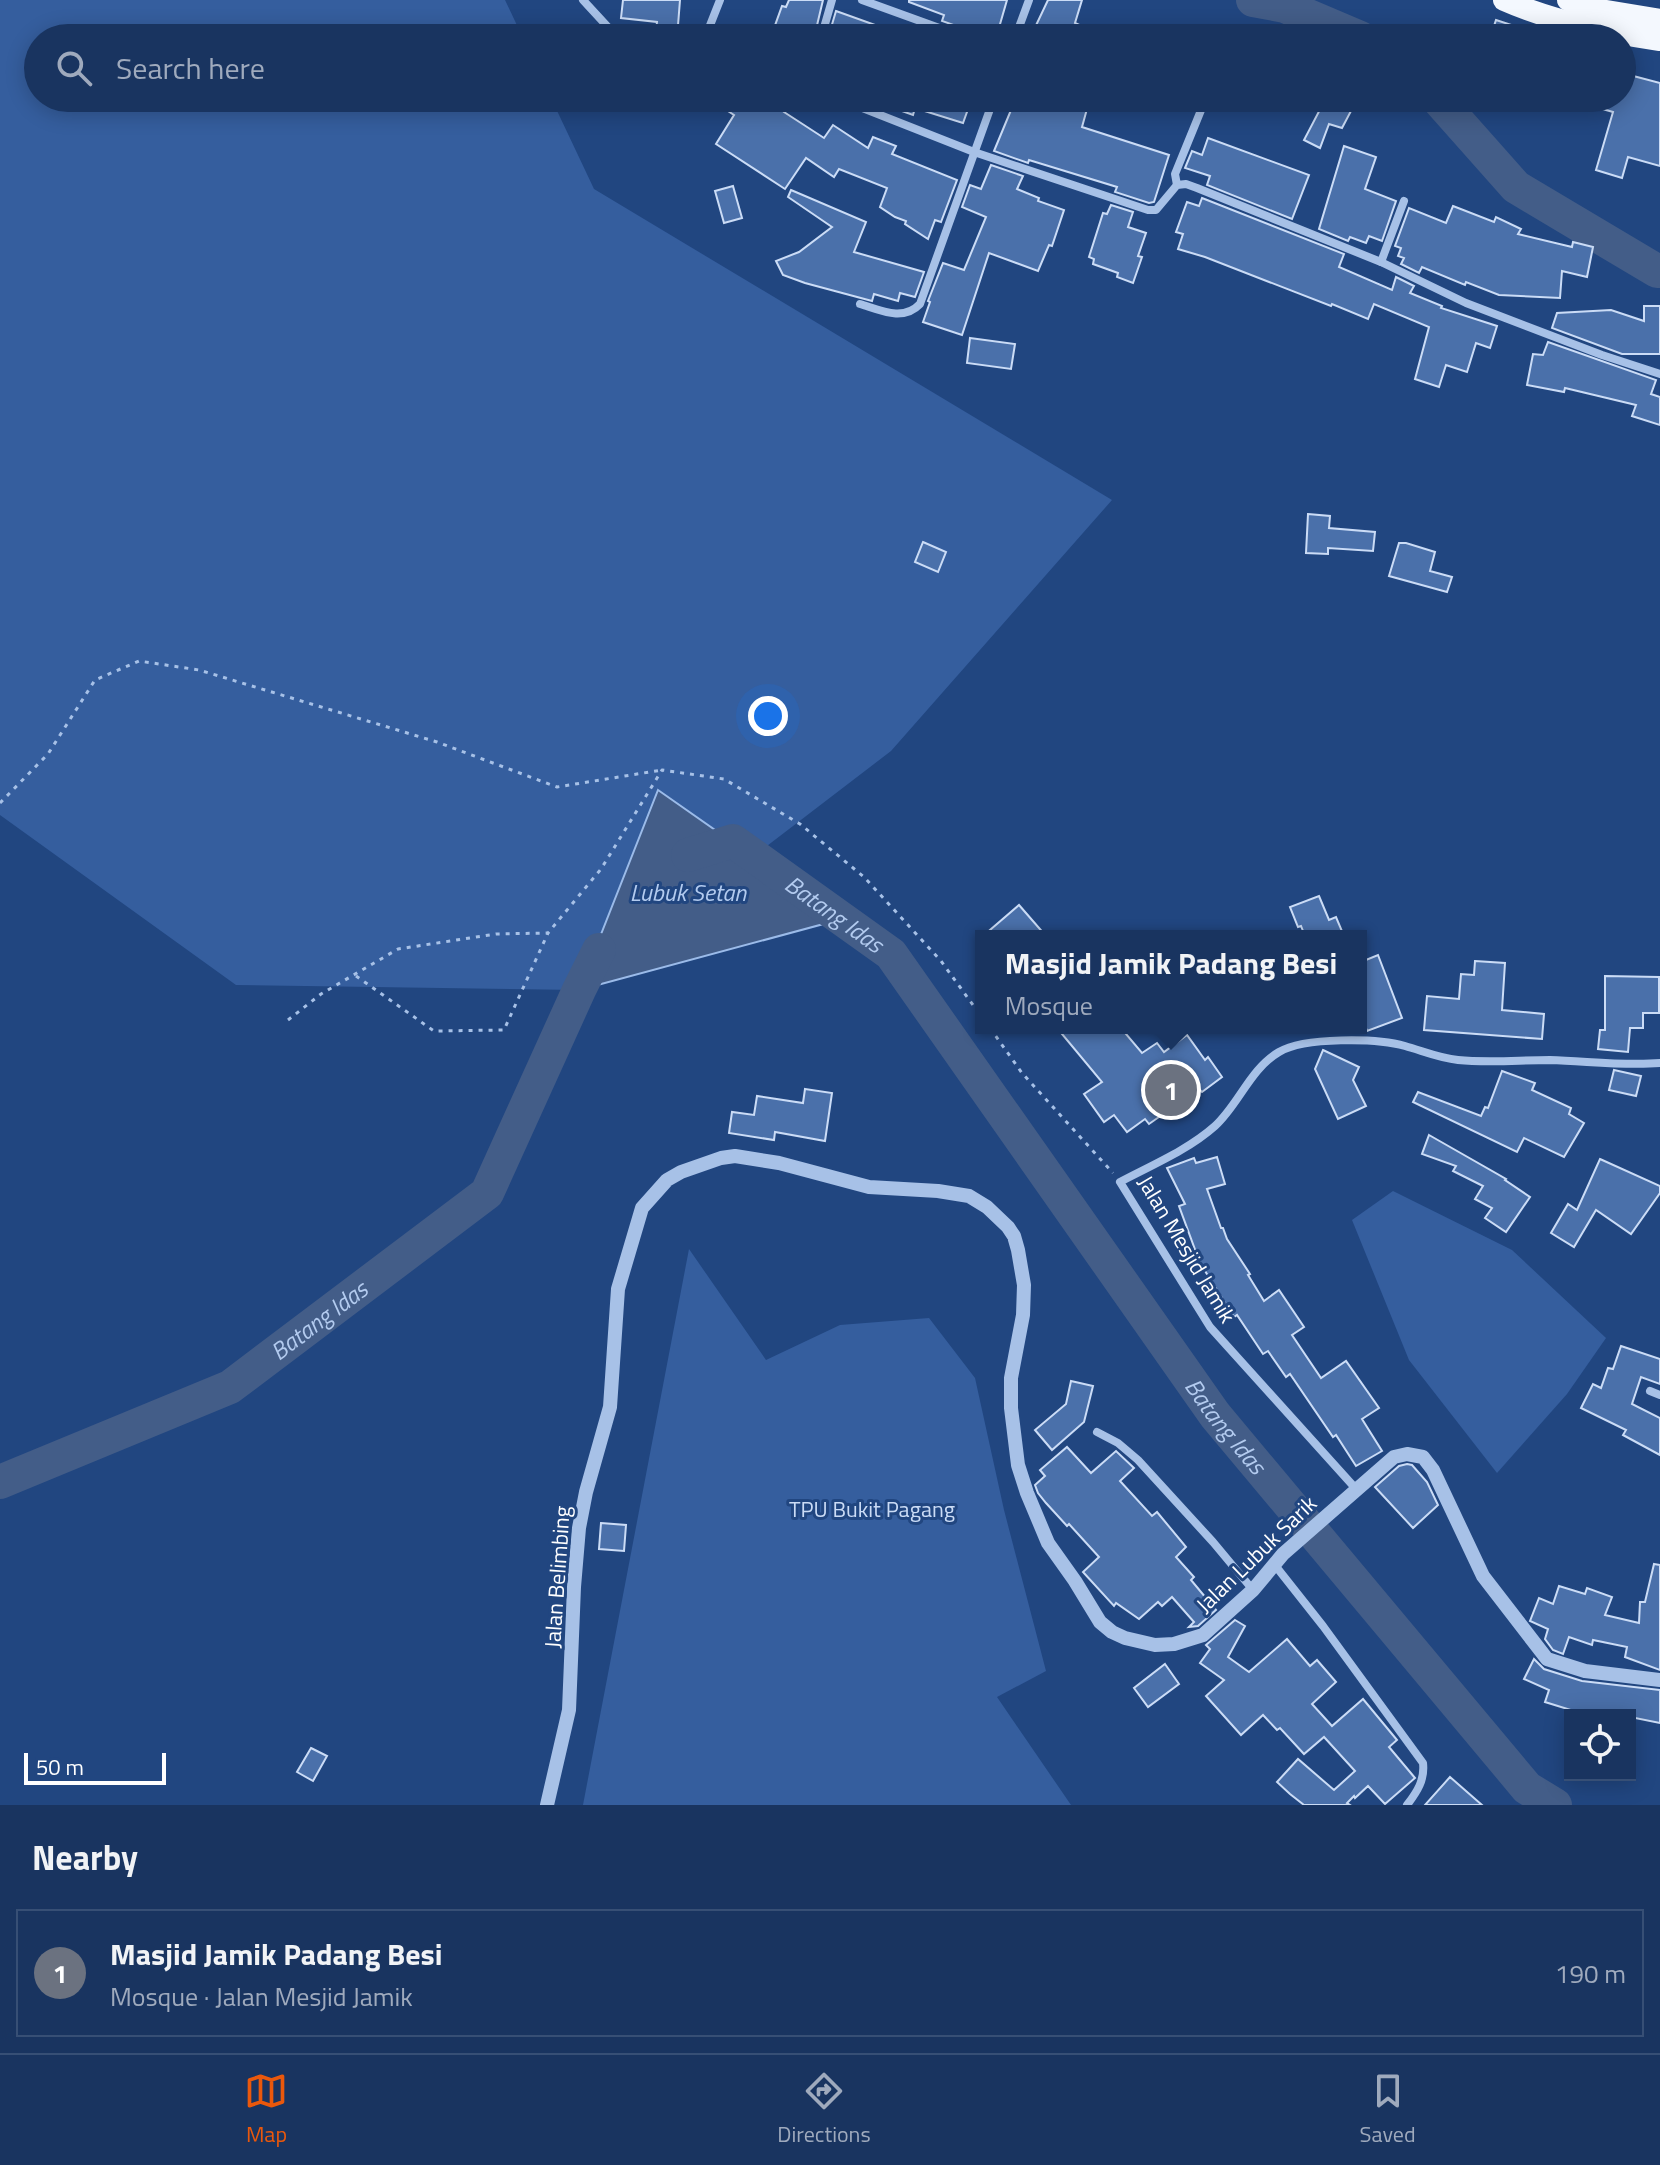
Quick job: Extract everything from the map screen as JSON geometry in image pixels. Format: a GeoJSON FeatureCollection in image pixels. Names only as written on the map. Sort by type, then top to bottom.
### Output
{"type":"FeatureCollection","features":[{"type":"Feature","properties":{"kind":"highway"},"geometry":{"type":"LineString","coordinates":[[1504,0],[1529,11],[1601,13],[1660,20]]}},
{"type":"Feature","properties":{"kind":"highway"},"geometry":{"type":"LineString","coordinates":[[1568,0],[1625,24]]}},
{"type":"Feature","properties":{"kind":"highway"},"geometry":{"type":"LineString","coordinates":[[1636,29],[1660,40]]}},
{"type":"Feature","properties":{"kind":"street"},"geometry":{"type":"LineString","coordinates":[[711,24],[720,0]]}},
{"type":"Feature","properties":{"kind":"street"},"geometry":{"type":"LineString","coordinates":[[825,24],[832,0]]}},
{"type":"Feature","properties":{"kind":"street"},"geometry":{"type":"LineString","coordinates":[[862,0],[928,24]]}},
{"type":"Feature","properties":{"kind":"street"},"geometry":{"type":"LineString","coordinates":[[1020,24],[1029,0]]}},
{"type":"Feature","properties":{"kind":"street"},"geometry":{"type":"LineString","coordinates":[[588,2],[606,24]]}},
{"type":"Feature","properties":{"kind":"street"},"geometry":{"type":"LineString","coordinates":[[873,112],[974,152],[1148,210],[1156,210],[1177,185],[1186,184],[1381,262],[1466,303],[1660,374]]}},
{"type":"Feature","properties":{"kind":"street"},"geometry":{"type":"LineString","coordinates":[[860,304],[896,314],[914,310],[920,304],[989,112]]}},
{"type":"Feature","properties":{"kind":"street"},"geometry":{"type":"LineString","coordinates":[[1177,185],[1175,174],[1200,112]]}},
{"type":"Feature","properties":{"kind":"street"},"geometry":{"type":"LineString","coordinates":[[1381,262],[1404,201]]}},
{"type":"Feature","properties":{"kind":"street","name":"Jalan Mesjid Jamik"},"geometry":{"type":"LineString","coordinates":[[1354,1493],[1210,1327],[1120,1182],[1195,1142],[1217,1124],[1258,1070],[1280,1051],[1314,1043],[1382,1041],[1430,1055],[1478,1062],[1551,1060],[1644,1065],[1660,1063]]}},
{"type":"Feature","properties":{"kind":"street","name":"Jalan Lubuk Sarik"},"geometry":{"type":"LineString","coordinates":[[612,1353],[618,1289],[642,1208],[667,1180],[681,1172],[735,1156],[779,1163],[869,1187],[969,1196],[987,1207],[1008,1227],[1014,1236],[1022,1266],[1023,1315],[1011,1378],[1011,1408],[1018,1465],[1027,1493],[1048,1543],[1100,1622],[1112,1632],[1139,1643],[1174,1644],[1203,1635],[1253,1590],[1279,1559],[1394,1457],[1407,1454],[1423,1457],[1433,1470],[1483,1576],[1547,1659],[1585,1671],[1660,1680]]}},
{"type":"Feature","properties":{"kind":"street","name":"Jalan Belimbing"},"geometry":{"type":"LineString","coordinates":[[547,1805],[569,1710],[579,1528],[610,1407],[612,1353]]}},
{"type":"Feature","properties":{"kind":"street"},"geometry":{"type":"LineString","coordinates":[[1650,1391],[1660,1395]]}},
{"type":"Feature","properties":{"kind":"street"},"geometry":{"type":"LineString","coordinates":[[1097,1432],[1118,1443],[1138,1460],[1253,1590]]}},
{"type":"Feature","properties":{"kind":"street"},"geometry":{"type":"LineString","coordinates":[[1279,1559],[1323,1626],[1423,1763],[1423,1778],[1407,1805]]}},
{"type":"Feature","properties":{"kind":"path"},"geometry":{"type":"LineString","coordinates":[[0,803],[48,754],[95,680],[139,661],[199,670],[259,688],[437,742],[557,787],[662,770],[724,779],[800,824],[864,877],[941,961],[975,1008]]}},
{"type":"Feature","properties":{"kind":"path"},"geometry":{"type":"LineString","coordinates":[[354,975],[434,1031],[504,1030],[548,933],[601,869],[662,770]]}},
{"type":"Feature","properties":{"kind":"path"},"geometry":{"type":"LineString","coordinates":[[288,1020],[321,994],[398,949],[496,934],[548,933]]}},
{"type":"Feature","properties":{"kind":"path"},"geometry":{"type":"LineString","coordinates":[[994,1034],[1022,1073],[1120,1182]]}},
{"type":"Feature","properties":{"kind":"green space"},"geometry":{"type":"Polygon","coordinates":[[[0,0],[505,0],[516,24],[24,24],[24,112],[558,112],[594,189],[1112,500],[891,751],[579,990],[236,985],[0,815],[0,0]]]}},
{"type":"Feature","properties":{"kind":"green space"},"geometry":{"type":"Polygon","coordinates":[[[1393,1191],[1512,1250],[1606,1338],[1567,1394],[1497,1473],[1409,1360],[1352,1220],[1393,1191]]]}},
{"type":"Feature","properties":{"kind":"green space","name":"TPU Bukit Pagang"},"geometry":{"type":"Polygon","coordinates":[[[689,1249],[766,1360],[840,1325],[929,1318],[975,1378],[1004,1510],[1046,1671],[997,1697],[1071,1805],[583,1805],[689,1249]]]}},
{"type":"Feature","properties":{"kind":"water","name":"Lubuk Setan"},"geometry":{"type":"Polygon","coordinates":[[[658,790],[842,919],[579,990],[658,790]]]}},
{"type":"Feature","properties":{"kind":"building"},"geometry":{"type":"Polygon","coordinates":[[[623,0],[680,0],[678,24],[621,18],[623,0]]]}},
{"type":"Feature","properties":{"kind":"building"},"geometry":{"type":"Polygon","coordinates":[[[789,0],[823,0],[817,24],[776,24],[782,6],[786,7],[789,0]]]}},
{"type":"Feature","properties":{"kind":"building"},"geometry":{"type":"Polygon","coordinates":[[[1007,0],[1000,24],[950,24],[942,21],[944,15],[909,2],[1007,0]]]}},
{"type":"Feature","properties":{"kind":"building"},"geometry":{"type":"Polygon","coordinates":[[[1048,0],[1082,0],[1077,24],[1037,24],[1048,0]]]}},
{"type":"Feature","properties":{"kind":"building"},"geometry":{"type":"Polygon","coordinates":[[[836,11],[872,24],[832,24],[836,11]]]}},
{"type":"Feature","properties":{"kind":"building"},"geometry":{"type":"Polygon","coordinates":[[[1636,77],[1660,83],[1660,166],[1628,157],[1622,178],[1596,170],[1613,112],[1636,112],[1636,77]]]}},
{"type":"Feature","properties":{"kind":"building"},"geometry":{"type":"Polygon","coordinates":[[[729,112],[784,112],[824,138],[833,125],[868,148],[873,137],[896,146],[892,154],[957,180],[941,222],[935,220],[928,239],[905,224],[906,221],[880,207],[887,188],[839,169],[834,177],[806,158],[785,189],[716,144],[734,115],[729,112]]]}},
{"type":"Feature","properties":{"kind":"building"},"geometry":{"type":"Polygon","coordinates":[[[928,112],[967,112],[963,123],[928,112]]]}},
{"type":"Feature","properties":{"kind":"building"},"geometry":{"type":"Polygon","coordinates":[[[1010,112],[1086,112],[1082,127],[1169,155],[1154,202],[1149,203],[1115,192],[1117,187],[994,151],[1010,112]]]}},
{"type":"Feature","properties":{"kind":"building"},"geometry":{"type":"Polygon","coordinates":[[[1319,112],[1350,112],[1342,128],[1329,124],[1320,148],[1304,140],[1319,112]]]}},
{"type":"Feature","properties":{"kind":"building"},"geometry":{"type":"Polygon","coordinates":[[[1208,138],[1309,175],[1292,219],[1207,185],[1210,176],[1185,168],[1192,151],[1202,155],[1208,138]]]}},
{"type":"Feature","properties":{"kind":"building"},"geometry":{"type":"Polygon","coordinates":[[[1344,146],[1376,157],[1365,189],[1396,201],[1382,241],[1369,236],[1366,243],[1350,237],[1348,241],[1319,229],[1344,146]]]}},
{"type":"Feature","properties":{"kind":"building"},"geometry":{"type":"Polygon","coordinates":[[[991,165],[1023,176],[1017,189],[1064,210],[1052,246],[1049,245],[1038,271],[989,253],[962,335],[923,322],[943,263],[964,270],[986,217],[962,207],[970,185],[981,189],[991,165]]]}},
{"type":"Feature","properties":{"kind":"building"},"geometry":{"type":"Polygon","coordinates":[[[733,186],[742,218],[724,223],[715,191],[733,186]]]}},
{"type":"Feature","properties":{"kind":"building"},"geometry":{"type":"Polygon","coordinates":[[[791,190],[866,222],[854,252],[924,272],[915,297],[900,293],[898,301],[874,294],[872,301],[783,275],[776,261],[799,252],[832,227],[788,197],[791,190]]]}},
{"type":"Feature","properties":{"kind":"building"},"geometry":{"type":"Polygon","coordinates":[[[1202,198],[1344,254],[1339,267],[1392,290],[1396,277],[1414,286],[1410,293],[1441,308],[1497,326],[1490,348],[1476,343],[1467,372],[1446,365],[1439,387],[1415,379],[1429,327],[1374,304],[1368,319],[1178,249],[1183,234],[1176,232],[1187,202],[1199,206],[1202,198]]]}},
{"type":"Feature","properties":{"kind":"building"},"geometry":{"type":"Polygon","coordinates":[[[1111,205],[1133,212],[1128,227],[1146,233],[1133,283],[1117,277],[1118,273],[1093,264],[1094,259],[1089,257],[1103,213],[1107,214],[1111,205]]]}},
{"type":"Feature","properties":{"kind":"building"},"geometry":{"type":"Polygon","coordinates":[[[1453,206],[1494,222],[1496,217],[1521,229],[1518,234],[1572,247],[1573,242],[1593,247],[1587,277],[1562,271],[1560,298],[1499,295],[1422,267],[1419,273],[1401,264],[1404,258],[1398,256],[1401,248],[1395,246],[1409,208],[1446,223],[1453,206]]]}},
{"type":"Feature","properties":{"kind":"building"},"geometry":{"type":"Polygon","coordinates":[[[1644,306],[1660,306],[1660,354],[1622,354],[1552,328],[1557,313],[1611,310],[1644,321],[1644,306]]]}},
{"type":"Feature","properties":{"kind":"building"},"geometry":{"type":"Polygon","coordinates":[[[970,338],[1015,344],[1011,369],[967,363],[970,338]]]}},
{"type":"Feature","properties":{"kind":"building"},"geometry":{"type":"Polygon","coordinates":[[[1548,342],[1656,380],[1651,394],[1660,397],[1660,425],[1632,416],[1636,405],[1565,388],[1564,392],[1527,385],[1533,354],[1543,355],[1548,342]]]}},
{"type":"Feature","properties":{"kind":"building"},"geometry":{"type":"Polygon","coordinates":[[[1308,514],[1330,516],[1329,528],[1375,532],[1373,551],[1328,548],[1328,554],[1306,553],[1308,514]]]}},
{"type":"Feature","properties":{"kind":"building"},"geometry":{"type":"Polygon","coordinates":[[[923,542],[946,552],[938,572],[915,562],[923,542]]]}},
{"type":"Feature","properties":{"kind":"building"},"geometry":{"type":"Polygon","coordinates":[[[1399,543],[1435,552],[1430,571],[1452,577],[1447,592],[1389,576],[1399,543]]]}},
{"type":"Feature","properties":{"kind":"building"},"geometry":{"type":"Polygon","coordinates":[[[1319,896],[1329,920],[1336,917],[1341,930],[1303,930],[1301,926],[1298,927],[1290,907],[1319,896]]]}},
{"type":"Feature","properties":{"kind":"building"},"geometry":{"type":"Polygon","coordinates":[[[1019,905],[1041,930],[990,930],[1019,905]]]}},
{"type":"Feature","properties":{"kind":"building"},"geometry":{"type":"Polygon","coordinates":[[[1378,955],[1402,1018],[1367,1031],[1367,960],[1378,955]]]}},
{"type":"Feature","properties":{"kind":"building"},"geometry":{"type":"Polygon","coordinates":[[[1475,961],[1505,963],[1502,1010],[1544,1014],[1542,1039],[1424,1030],[1427,996],[1459,999],[1461,974],[1474,975],[1475,961]]]}},
{"type":"Feature","properties":{"kind":"building"},"geometry":{"type":"Polygon","coordinates":[[[1605,976],[1659,977],[1659,1013],[1643,1013],[1643,1028],[1630,1028],[1628,1052],[1598,1049],[1600,1030],[1605,1030],[1605,976]]]}},
{"type":"Feature","properties":{"kind":"building"},"geometry":{"type":"Polygon","coordinates":[[[1062,1034],[1126,1034],[1142,1053],[1157,1043],[1164,1052],[1187,1035],[1222,1077],[1149,1124],[1145,1119],[1127,1132],[1114,1115],[1104,1122],[1084,1094],[1102,1082],[1062,1034]]]}},
{"type":"Feature","properties":{"kind":"building"},"geometry":{"type":"Polygon","coordinates":[[[1323,1050],[1359,1067],[1353,1080],[1366,1106],[1338,1119],[1315,1069],[1323,1050]]]}},
{"type":"Feature","properties":{"kind":"building"},"geometry":{"type":"Polygon","coordinates":[[[1614,1070],[1641,1076],[1636,1096],[1609,1090],[1614,1070]]]}},
{"type":"Feature","properties":{"kind":"building"},"geometry":{"type":"Polygon","coordinates":[[[1502,1071],[1535,1083],[1532,1090],[1571,1108],[1569,1114],[1584,1123],[1564,1157],[1524,1138],[1517,1152],[1413,1102],[1418,1092],[1481,1116],[1485,1107],[1488,1108],[1502,1071]]]}},
{"type":"Feature","properties":{"kind":"building"},"geometry":{"type":"Polygon","coordinates":[[[805,1089],[832,1093],[825,1141],[775,1132],[774,1140],[729,1133],[732,1112],[754,1115],[757,1096],[803,1103],[805,1089]]]}},
{"type":"Feature","properties":{"kind":"building"},"geometry":{"type":"Polygon","coordinates":[[[1429,1135],[1506,1179],[1530,1197],[1506,1232],[1485,1218],[1492,1208],[1475,1199],[1483,1186],[1453,1171],[1456,1166],[1422,1154],[1429,1135]]]}},
{"type":"Feature","properties":{"kind":"building"},"geometry":{"type":"Polygon","coordinates":[[[1217,1157],[1225,1184],[1207,1189],[1221,1228],[1264,1301],[1279,1290],[1304,1327],[1292,1335],[1321,1378],[1346,1361],[1379,1408],[1362,1419],[1382,1451],[1356,1466],[1290,1374],[1286,1377],[1268,1351],[1263,1354],[1237,1315],[1234,1317],[1200,1263],[1179,1206],[1185,1204],[1167,1168],[1194,1158],[1196,1163],[1217,1157]]]}},
{"type":"Feature","properties":{"kind":"building"},"geometry":{"type":"Polygon","coordinates":[[[1600,1159],[1660,1186],[1660,1193],[1631,1234],[1596,1210],[1574,1247],[1551,1233],[1568,1204],[1577,1210],[1600,1159]]]}},
{"type":"Feature","properties":{"kind":"building"},"geometry":{"type":"Polygon","coordinates":[[[1621,1346],[1660,1359],[1660,1384],[1641,1377],[1632,1404],[1660,1418],[1660,1455],[1623,1435],[1626,1430],[1581,1408],[1593,1384],[1601,1388],[1608,1368],[1613,1369],[1621,1346]]]}},
{"type":"Feature","properties":{"kind":"building"},"geometry":{"type":"Polygon","coordinates":[[[1071,1381],[1093,1386],[1084,1422],[1052,1450],[1035,1430],[1066,1404],[1071,1381]]]}},
{"type":"Feature","properties":{"kind":"building"},"geometry":{"type":"Polygon","coordinates":[[[1067,1447],[1091,1473],[1116,1451],[1134,1468],[1120,1481],[1152,1516],[1157,1512],[1186,1547],[1176,1557],[1216,1610],[1198,1626],[1189,1627],[1194,1622],[1172,1597],[1162,1606],[1158,1602],[1139,1619],[1116,1603],[1114,1606],[1083,1572],[1099,1557],[1046,1503],[1035,1485],[1045,1476],[1040,1470],[1067,1447]]]}},
{"type":"Feature","properties":{"kind":"building"},"geometry":{"type":"Polygon","coordinates":[[[1412,1465],[1427,1482],[1438,1505],[1413,1528],[1375,1487],[1399,1466],[1412,1465]]]}},
{"type":"Feature","properties":{"kind":"building"},"geometry":{"type":"Polygon","coordinates":[[[601,1523],[626,1525],[624,1551],[599,1549],[601,1523]]]}},
{"type":"Feature","properties":{"kind":"building"},"geometry":{"type":"Polygon","coordinates":[[[1654,1564],[1660,1565],[1660,1670],[1625,1657],[1627,1647],[1593,1640],[1592,1645],[1569,1637],[1563,1654],[1553,1650],[1545,1639],[1548,1629],[1530,1621],[1539,1598],[1553,1604],[1559,1586],[1585,1594],[1587,1588],[1612,1597],[1605,1615],[1639,1623],[1640,1602],[1645,1602],[1654,1564]]]}},
{"type":"Feature","properties":{"kind":"building"},"geometry":{"type":"Polygon","coordinates":[[[1235,1620],[1245,1626],[1228,1657],[1249,1672],[1287,1639],[1310,1666],[1317,1660],[1336,1682],[1312,1704],[1332,1726],[1363,1699],[1397,1740],[1389,1747],[1415,1778],[1385,1804],[1368,1786],[1347,1803],[1350,1805],[1304,1805],[1290,1794],[1277,1782],[1298,1759],[1334,1790],[1355,1771],[1324,1737],[1304,1754],[1263,1715],[1241,1735],[1206,1696],[1224,1680],[1200,1663],[1210,1649],[1206,1645],[1235,1620]]]}},
{"type":"Feature","properties":{"kind":"building"},"geometry":{"type":"Polygon","coordinates":[[[1534,1659],[1544,1669],[1582,1681],[1660,1690],[1660,1723],[1636,1718],[1636,1709],[1568,1709],[1545,1702],[1549,1690],[1524,1679],[1534,1659]]]}},
{"type":"Feature","properties":{"kind":"building"},"geometry":{"type":"Polygon","coordinates":[[[1165,1664],[1179,1684],[1148,1707],[1134,1688],[1165,1664]]]}},
{"type":"Feature","properties":{"kind":"building"},"geometry":{"type":"Polygon","coordinates":[[[311,1748],[327,1756],[313,1781],[297,1772],[311,1748]]]}},
{"type":"Feature","properties":{"kind":"building"},"geometry":{"type":"Polygon","coordinates":[[[1450,1777],[1482,1805],[1425,1805],[1450,1777]]]}},
{"type":"Feature","properties":{"kind":"waterway"},"geometry":{"type":"LineString","coordinates":[[1253,0],[1285,6],[1327,24]]}},
{"type":"Feature","properties":{"kind":"waterway"},"geometry":{"type":"LineString","coordinates":[[1449,112],[1516,187],[1660,271]]}},
{"type":"Feature","properties":{"kind":"waterway","name":"Batang Idas"},"geometry":{"type":"LineString","coordinates":[[688,855],[733,841],[891,954],[1215,1415],[1527,1788],[1555,1805]]}},
{"type":"Feature","properties":{"kind":"waterway","name":"Batang Idas"},"geometry":{"type":"LineString","coordinates":[[0,1482],[230,1387],[487,1193],[599,950]]}},
{"type":"Feature","properties":{"kind":"place","name":"Masjid Jamik Padang Besi"},"geometry":{"type":"Point","coordinates":[1171,1090]}}]}
